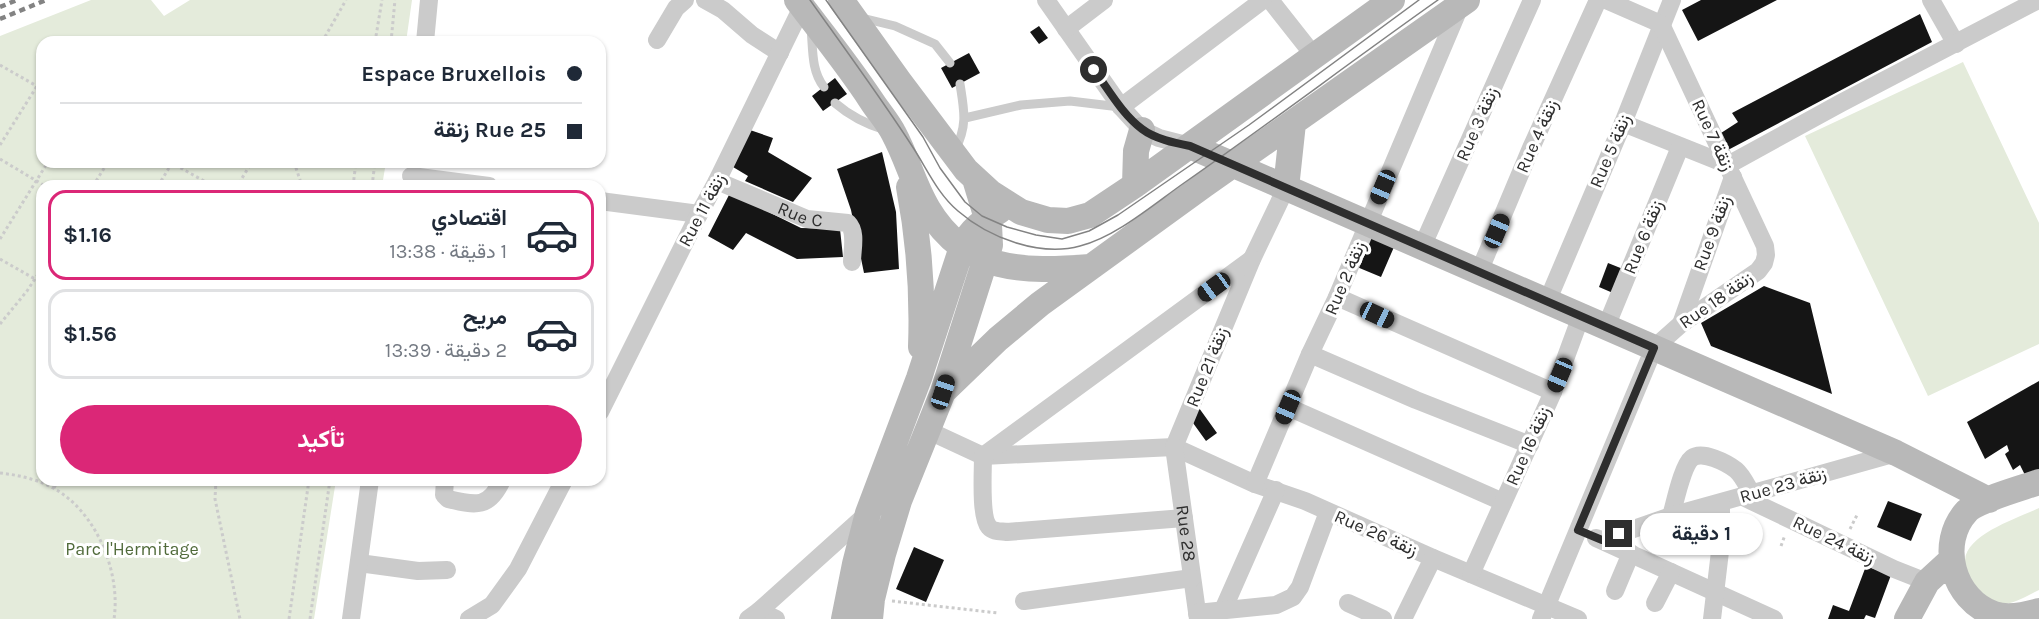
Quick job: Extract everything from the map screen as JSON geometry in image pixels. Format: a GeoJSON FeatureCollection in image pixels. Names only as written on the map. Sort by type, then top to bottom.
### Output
{"type":"FeatureCollection","features":[{"type":"Feature","properties":{"kind":"main road"},"geometry":{"type":"LineString","coordinates":[[847,8],[953,154],[975,178],[991,193],[1021,212],[1048,220],[1068,221],[1090,215],[1134,185],[1392,0]]}},
{"type":"Feature","properties":{"kind":"main road"},"geometry":{"type":"LineString","coordinates":[[943,392],[998,339],[1091,267],[1464,2]]}},
{"type":"Feature","properties":{"kind":"main road"},"geometry":{"type":"LineString","coordinates":[[803,8],[898,143],[928,209],[942,228],[962,247],[986,261],[1032,270],[1091,267]]}},
{"type":"Feature","properties":{"kind":"main road"},"geometry":{"type":"LineString","coordinates":[[1286,188],[1293,123]]}},
{"type":"Feature","properties":{"kind":"main road"},"geometry":{"type":"LineString","coordinates":[[1134,185],[1136,152],[1142,129]]}},
{"type":"Feature","properties":{"kind":"main road"},"geometry":{"type":"LineString","coordinates":[[898,143],[915,219],[920,268],[922,307],[920,378]]}},
{"type":"Feature","properties":{"kind":"main road"},"geometry":{"type":"LineString","coordinates":[[1190,146],[1896,453],[1989,500]]}},
{"type":"Feature","properties":{"kind":"main road"},"geometry":{"type":"LineString","coordinates":[[871,609],[899,501],[943,392],[990,245],[987,219],[975,178]]}},
{"type":"Feature","properties":{"kind":"main road"},"geometry":{"type":"LineString","coordinates":[[844,619],[868,513],[920,378],[962,247],[968,235],[987,219],[1011,206]]}},
{"type":"Feature","properties":{"kind":"main road"},"geometry":{"type":"LineString","coordinates":[[2039,482],[1969,509],[1955,532],[1951,560],[1956,577],[1968,597],[1998,617],[2021,616],[2039,611]]}},
{"type":"Feature","properties":{"kind":"main road"},"geometry":{"type":"LineString","coordinates":[[1907,619],[1927,582],[1951,560]]}},
{"type":"Feature","properties":{"kind":"street"},"geometry":{"type":"LineString","coordinates":[[426,36],[429,0]]}},
{"type":"Feature","properties":{"kind":"street"},"geometry":{"type":"LineString","coordinates":[[657,40],[676,8],[685,0]]}},
{"type":"Feature","properties":{"kind":"street"},"geometry":{"type":"LineString","coordinates":[[705,0],[723,10],[752,35],[780,53]]}},
{"type":"Feature","properties":{"kind":"street"},"geometry":{"type":"LineString","coordinates":[[1046,0],[1121,107],[1142,129],[1159,138],[1190,146]]}},
{"type":"Feature","properties":{"kind":"street"},"geometry":{"type":"LineString","coordinates":[[1066,29],[1104,0]]}},
{"type":"Feature","properties":{"kind":"street"},"geometry":{"type":"LineString","coordinates":[[1121,107],[1263,0]]}},
{"type":"Feature","properties":{"kind":"street"},"geometry":{"type":"LineString","coordinates":[[1270,0],[1315,57]]}},
{"type":"Feature","properties":{"kind":"street","name":"Rue 3 زنقة"},"geometry":{"type":"LineString","coordinates":[[1422,247],[1532,0]]}},
{"type":"Feature","properties":{"kind":"street","name":"Rue 4 زنقة"},"geometry":{"type":"LineString","coordinates":[[1479,272],[1531,148],[1598,0]]}},
{"type":"Feature","properties":{"kind":"street"},"geometry":{"type":"LineString","coordinates":[[1606,0],[1661,24]]}},
{"type":"Feature","properties":{"kind":"street","name":"Rue 5 زنقة"},"geometry":{"type":"LineString","coordinates":[[1547,302],[1672,0]]}},
{"type":"Feature","properties":{"kind":"street"},"geometry":{"type":"LineString","coordinates":[[1931,0],[1956,44]]}},
{"type":"Feature","properties":{"kind":"street"},"geometry":{"type":"LineString","coordinates":[[1623,123],[1730,171],[1840,102],[2038,0]]}},
{"type":"Feature","properties":{"kind":"street","name":"Rue 2 زنقة"},"geometry":{"type":"LineString","coordinates":[[1255,484],[1464,2]]}},
{"type":"Feature","properties":{"kind":"street","name":"Rue 11 زنقة"},"geometry":{"type":"LineString","coordinates":[[606,390],[717,181],[803,8]]}},
{"type":"Feature","properties":{"kind":"street","name":"Rue 7 زنقة"},"geometry":{"type":"LineString","coordinates":[[1661,24],[1765,246]]}},
{"type":"Feature","properties":{"kind":"street","name":"Rue 6 زنقة"},"geometry":{"type":"LineString","coordinates":[[1606,327],[1680,147]]}},
{"type":"Feature","properties":{"kind":"street","name":"Rue 9 زنقة"},"geometry":{"type":"LineString","coordinates":[[1681,324],[1730,171]]}},
{"type":"Feature","properties":{"kind":"street"},"geometry":{"type":"LineString","coordinates":[[411,175],[446,180]]}},
{"type":"Feature","properties":{"kind":"street","name":"Rue C"},"geometry":{"type":"LineString","coordinates":[[717,181],[807,219],[848,223],[853,235],[852,262]]}},
{"type":"Feature","properties":{"kind":"street","name":"Rue 21 زنقة"},"geometry":{"type":"LineString","coordinates":[[1174,447],[1252,259],[1286,188]]}},
{"type":"Feature","properties":{"kind":"street"},"geometry":{"type":"LineString","coordinates":[[606,202],[699,214]]}},
{"type":"Feature","properties":{"kind":"street","name":"Rue 18 زنقة"},"geometry":{"type":"LineString","coordinates":[[1654,348],[1681,324],[1758,271],[1764,263],[1765,246]]}},
{"type":"Feature","properties":{"kind":"street"},"geometry":{"type":"LineString","coordinates":[[982,456],[1252,259]]}},
{"type":"Feature","properties":{"kind":"street"},"geometry":{"type":"LineString","coordinates":[[1337,297],[1552,392]]}},
{"type":"Feature","properties":{"kind":"street","name":"Rue 16 زنقة"},"geometry":{"type":"LineString","coordinates":[[1471,574],[1530,446],[1581,316]]}},
{"type":"Feature","properties":{"kind":"street"},"geometry":{"type":"LineString","coordinates":[[1544,613],[1654,348]]}},
{"type":"Feature","properties":{"kind":"street"},"geometry":{"type":"LineString","coordinates":[[1310,354],[1530,446]]}},
{"type":"Feature","properties":{"kind":"street"},"geometry":{"type":"LineString","coordinates":[[1288,407],[1503,502]]}},
{"type":"Feature","properties":{"kind":"street"},"geometry":{"type":"LineString","coordinates":[[927,430],[982,456],[1174,447]]}},
{"type":"Feature","properties":{"kind":"street","name":"Rue 26 زنقة"},"geometry":{"type":"LineString","coordinates":[[1174,447],[1255,484],[1305,501],[1471,574],[1544,613],[1578,619]]}},
{"type":"Feature","properties":{"kind":"street","name":"Rue 28"},"geometry":{"type":"LineString","coordinates":[[1174,447],[1198,616]]}},
{"type":"Feature","properties":{"kind":"street","name":"Rue 23 زنقة"},"geometry":{"type":"LineString","coordinates":[[1602,540],[1671,516],[1896,453]]}},
{"type":"Feature","properties":{"kind":"street"},"geometry":{"type":"LineString","coordinates":[[1671,516],[1686,466],[1693,456],[1705,455],[1734,468],[1747,495]]}},
{"type":"Feature","properties":{"kind":"street"},"geometry":{"type":"LineString","coordinates":[[982,456],[984,514],[987,526],[994,531],[1007,532],[1184,518]]}},
{"type":"Feature","properties":{"kind":"street"},"geometry":{"type":"LineString","coordinates":[[351,619],[369,486]]}},
{"type":"Feature","properties":{"kind":"street"},"geometry":{"type":"LineString","coordinates":[[445,486],[444,495],[448,499],[484,503],[495,495],[499,486]]}},
{"type":"Feature","properties":{"kind":"street"},"geometry":{"type":"LineString","coordinates":[[469,619],[492,605],[518,569],[561,486]]}},
{"type":"Feature","properties":{"kind":"street"},"geometry":{"type":"LineString","coordinates":[[1223,610],[1276,490]]}},
{"type":"Feature","properties":{"kind":"street","name":"Rue 24 زنقة"},"geometry":{"type":"LineString","coordinates":[[1747,495],[1894,569],[1927,582]]}},
{"type":"Feature","properties":{"kind":"street"},"geometry":{"type":"LineString","coordinates":[[1712,619],[1721,543],[1721,503]]}},
{"type":"Feature","properties":{"kind":"street"},"geometry":{"type":"LineString","coordinates":[[1198,616],[1223,610],[1278,612],[1300,587],[1328,512]]}},
{"type":"Feature","properties":{"kind":"street"},"geometry":{"type":"LineString","coordinates":[[761,616],[868,513]]}},
{"type":"Feature","properties":{"kind":"street"},"geometry":{"type":"LineString","coordinates":[[1578,530],[1774,619]]}},
{"type":"Feature","properties":{"kind":"street"},"geometry":{"type":"LineString","coordinates":[[1615,591],[1631,553]]}},
{"type":"Feature","properties":{"kind":"street"},"geometry":{"type":"LineString","coordinates":[[1403,619],[1433,558]]}},
{"type":"Feature","properties":{"kind":"street"},"geometry":{"type":"LineString","coordinates":[[359,563],[417,571],[447,570]]}},
{"type":"Feature","properties":{"kind":"street"},"geometry":{"type":"LineString","coordinates":[[1655,603],[1671,572]]}},
{"type":"Feature","properties":{"kind":"street"},"geometry":{"type":"LineString","coordinates":[[1023,601],[1192,578]]}},
{"type":"Feature","properties":{"kind":"street"},"geometry":{"type":"LineString","coordinates":[[1348,603],[1383,619]]}},
{"type":"Feature","properties":{"kind":"lane"},"geometry":{"type":"LineString","coordinates":[[803,8],[818,80],[824,87]]}},
{"type":"Feature","properties":{"kind":"lane"},"geometry":{"type":"LineString","coordinates":[[847,8],[935,44],[950,63]]}},
{"type":"Feature","properties":{"kind":"lane"},"geometry":{"type":"LineString","coordinates":[[953,154],[961,138],[965,118],[960,84]]}},
{"type":"Feature","properties":{"kind":"lane"},"geometry":{"type":"LineString","coordinates":[[965,118],[1021,105],[1070,101],[1121,107]]}},
{"type":"Feature","properties":{"kind":"lane"},"geometry":{"type":"LineString","coordinates":[[835,103],[847,113],[898,143]]}},
{"type":"Feature","properties":{"kind":"path"},"geometry":{"type":"LineString","coordinates":[[325,36],[346,0]]}},
{"type":"Feature","properties":{"kind":"path"},"geometry":{"type":"LineString","coordinates":[[376,36],[382,0]]}},
{"type":"Feature","properties":{"kind":"path"},"geometry":{"type":"LineString","coordinates":[[392,36],[395,0]]}},
{"type":"Feature","properties":{"kind":"path"},"geometry":{"type":"LineString","coordinates":[[0,65],[36,85]]}},
{"type":"Feature","properties":{"kind":"path"},"geometry":{"type":"LineString","coordinates":[[0,145],[36,88]]}},
{"type":"Feature","properties":{"kind":"path"},"geometry":{"type":"LineString","coordinates":[[0,159],[36,180]]}},
{"type":"Feature","properties":{"kind":"path"},"geometry":{"type":"LineString","coordinates":[[182,168],[203,180]]}},
{"type":"Feature","properties":{"kind":"path"},"geometry":{"type":"LineString","coordinates":[[0,239],[36,183]]}},
{"type":"Feature","properties":{"kind":"path"},"geometry":{"type":"LineString","coordinates":[[0,259],[35,279],[0,324]]}},
{"type":"Feature","properties":{"kind":"path"},"geometry":{"type":"LineString","coordinates":[[0,473],[19,475],[36,481]]}},
{"type":"Feature","properties":{"kind":"path"},"geometry":{"type":"LineString","coordinates":[[49,486],[71,501],[89,521],[106,551],[115,584],[114,619]]}},
{"type":"Feature","properties":{"kind":"path"},"geometry":{"type":"LineString","coordinates":[[216,486],[215,499],[240,619]]}},
{"type":"Feature","properties":{"kind":"path"},"geometry":{"type":"LineString","coordinates":[[288,619],[308,486]]}},
{"type":"Feature","properties":{"kind":"path"},"geometry":{"type":"LineString","coordinates":[[310,619],[329,486]]}},
{"type":"Feature","properties":{"kind":"path"},"geometry":{"type":"LineString","coordinates":[[871,609],[998,613]]}},
{"type":"Feature","properties":{"kind":"green space","name":"Parc l'Hermitage"},"geometry":{"type":"Polygon","coordinates":[[[91,0],[151,0],[164,16],[190,0],[412,0],[407,36],[36,36],[36,168],[385,168],[383,180],[36,180],[36,486],[335,486],[314,619],[0,619],[0,36],[91,0]]]}},
{"type":"Feature","properties":{"kind":"green space"},"geometry":{"type":"Polygon","coordinates":[[[1963,62],[2039,223],[2039,344],[1928,396],[1805,136],[1963,62]]]}},
{"type":"Feature","properties":{"kind":"green space"},"geometry":{"type":"Polygon","coordinates":[[[2039,508],[2039,590],[2009,603],[1996,602],[1977,596],[1969,578],[1965,560],[1974,542],[1995,528],[2039,508]]]}},
{"type":"Feature","properties":{"kind":"building"},"geometry":{"type":"Polygon","coordinates":[[[1701,0],[1777,0],[1698,41],[1682,10],[1701,0]]]}},
{"type":"Feature","properties":{"kind":"building"},"geometry":{"type":"Polygon","coordinates":[[[1920,14],[1932,42],[1728,150],[1721,133],[1738,122],[1732,113],[1920,14]]]}},
{"type":"Feature","properties":{"kind":"building"},"geometry":{"type":"Polygon","coordinates":[[[1039,26],[1048,38],[1039,44],[1030,32],[1039,26]]]}},
{"type":"Feature","properties":{"kind":"building"},"geometry":{"type":"Polygon","coordinates":[[[969,53],[980,73],[952,88],[941,68],[969,53]]]}},
{"type":"Feature","properties":{"kind":"building"},"geometry":{"type":"Polygon","coordinates":[[[835,78],[847,94],[823,111],[812,96],[835,78]]]}},
{"type":"Feature","properties":{"kind":"building"},"geometry":{"type":"Polygon","coordinates":[[[750,130],[773,138],[768,152],[812,178],[793,202],[745,181],[748,176],[733,167],[750,130]]]}},
{"type":"Feature","properties":{"kind":"building"},"geometry":{"type":"Polygon","coordinates":[[[882,152],[896,212],[899,269],[864,273],[851,210],[837,169],[882,152]]]}},
{"type":"Feature","properties":{"kind":"building"},"geometry":{"type":"Polygon","coordinates":[[[730,193],[801,228],[840,229],[843,257],[797,259],[746,233],[733,250],[708,236],[730,193]]]}},
{"type":"Feature","properties":{"kind":"building"},"geometry":{"type":"Polygon","coordinates":[[[1370,237],[1394,247],[1381,277],[1357,267],[1370,237]]]}},
{"type":"Feature","properties":{"kind":"building"},"geometry":{"type":"Polygon","coordinates":[[[1608,263],[1623,269],[1613,293],[1599,287],[1608,263]]]}},
{"type":"Feature","properties":{"kind":"building"},"geometry":{"type":"Polygon","coordinates":[[[1764,286],[1810,303],[1832,394],[1711,346],[1701,323],[1764,286]]]}},
{"type":"Feature","properties":{"kind":"building"},"geometry":{"type":"Polygon","coordinates":[[[2039,381],[2039,471],[2026,477],[2020,465],[2013,470],[2005,454],[2009,451],[2007,445],[1985,459],[1967,422],[2039,381]]]}},
{"type":"Feature","properties":{"kind":"building"},"geometry":{"type":"Polygon","coordinates":[[[1199,408],[1217,433],[1206,441],[1188,416],[1199,408]]]}},
{"type":"Feature","properties":{"kind":"building"},"geometry":{"type":"Polygon","coordinates":[[[1888,501],[1922,514],[1911,541],[1877,527],[1888,501]]]}},
{"type":"Feature","properties":{"kind":"building"},"geometry":{"type":"Polygon","coordinates":[[[914,547],[944,560],[926,602],[896,589],[914,547]]]}},
{"type":"Feature","properties":{"kind":"building"},"geometry":{"type":"Polygon","coordinates":[[[1866,566],[1891,575],[1875,618],[1866,615],[1864,619],[1828,619],[1833,605],[1849,611],[1866,566]]]}},
{"type":"Feature","properties":{"kind":"tram line"},"geometry":{"type":"LineString","coordinates":[[810,0],[889,111],[934,182],[951,204],[971,221],[1000,237],[1016,243],[1048,249],[1065,249],[1094,242],[1121,228],[1438,0]]}},
{"type":"Feature","properties":{"kind":"tram line"},"geometry":{"type":"LineString","coordinates":[[826,0],[923,137],[940,168],[965,202],[982,216],[1007,227],[1062,239],[1089,231],[1118,215],[1249,125],[1419,0]]}},
{"type":"Feature","properties":{"kind":"railway"},"geometry":{"type":"LineString","coordinates":[[0,7],[17,0]]}},
{"type":"Feature","properties":{"kind":"railway"},"geometry":{"type":"LineString","coordinates":[[0,19],[46,0]]}},
{"type":"Feature","properties":{"kind":"route"},"geometry":{"type":"LineString","coordinates":[[1094,70],[1121,107],[1142,129],[1159,138],[1190,146],[1654,348],[1578,530],[1602,540],[1619,534]]}}]}
